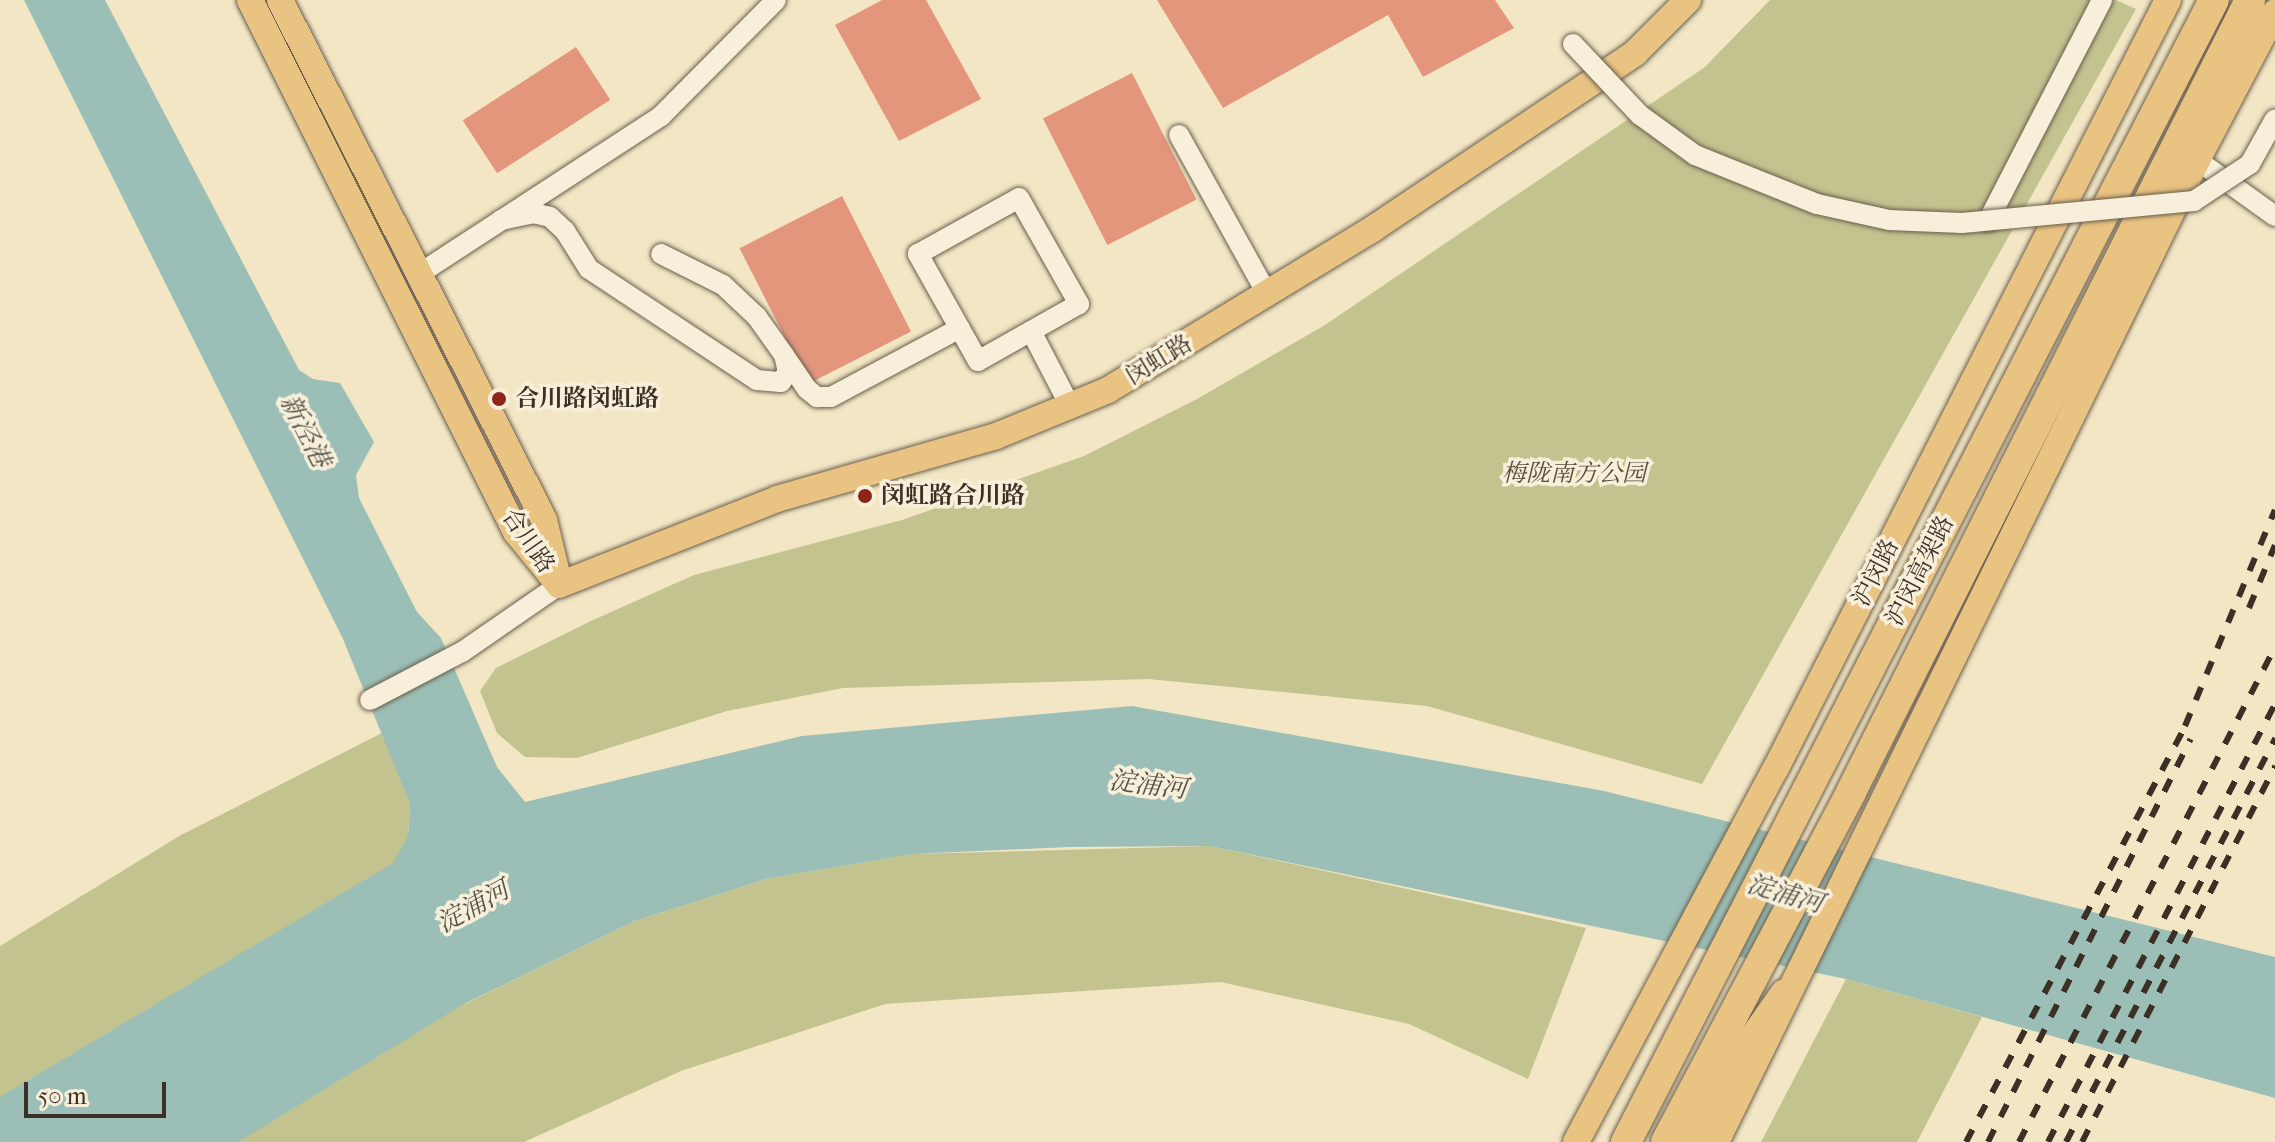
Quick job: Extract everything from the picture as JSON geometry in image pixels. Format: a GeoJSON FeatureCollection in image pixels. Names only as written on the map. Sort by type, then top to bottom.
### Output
{"type":"FeatureCollection","features":[{"type":"Feature","properties":{"kind":"highway","name":"沪闵高架路"},"geometry":{"type":"LineString","coordinates":[[1626,1142],[2214,0]]}},
{"type":"Feature","properties":{"kind":"highway","name":"沪闵高架路"},"geometry":{"type":"LineString","coordinates":[[1666,1142],[1858,778],[2250,0]]}},
{"type":"Feature","properties":{"kind":"highway"},"geometry":{"type":"LineString","coordinates":[[1691,1142],[1708,1104],[1785,994]]}},
{"type":"Feature","properties":{"kind":"main road","name":"合川路"},"geometry":{"type":"LineString","coordinates":[[250,0],[516,532],[559,585]]}},
{"type":"Feature","properties":{"kind":"main road","name":"合川路"},"geometry":{"type":"LineString","coordinates":[[280,0],[544,520],[559,585]]}},
{"type":"Feature","properties":{"kind":"main road","name":"闵虹路"},"geometry":{"type":"LineString","coordinates":[[559,585],[777,499],[996,436],[1108,390],[1267,294],[1635,53],[1688,0]]}},
{"type":"Feature","properties":{"kind":"main road","name":"沪闵路"},"geometry":{"type":"LineString","coordinates":[[1576,1142],[1776,768],[2168,0]]}},
{"type":"Feature","properties":{"kind":"main road"},"geometry":{"type":"LineString","coordinates":[[1716,1142],[1785,994],[2197,160],[2275,12]]}},
{"type":"Feature","properties":{"kind":"street"},"geometry":{"type":"LineString","coordinates":[[419,274],[661,116],[776,0]]}},
{"type":"Feature","properties":{"kind":"street"},"geometry":{"type":"LineString","coordinates":[[1988,221],[2102,0]]}},
{"type":"Feature","properties":{"kind":"street"},"geometry":{"type":"LineString","coordinates":[[1573,44],[1640,115],[1695,155],[1752,182],[1817,204],[1889,220],[1988,221],[2194,201],[2250,164],[2275,119]]}},
{"type":"Feature","properties":{"kind":"street"},"geometry":{"type":"LineString","coordinates":[[1179,135],[1267,294]]}},
{"type":"Feature","properties":{"kind":"street"},"geometry":{"type":"LineString","coordinates":[[2197,160],[2275,216]]}},
{"type":"Feature","properties":{"kind":"street"},"geometry":{"type":"LineString","coordinates":[[1019,198],[1079,304],[1031,331],[978,361],[918,254],[1019,198]]}},
{"type":"Feature","properties":{"kind":"street"},"geometry":{"type":"LineString","coordinates":[[501,220],[533,213],[550,217],[589,269],[767,383],[817,397],[849,390],[960,328]]}},
{"type":"Feature","properties":{"kind":"street"},"geometry":{"type":"LineString","coordinates":[[661,254],[723,285],[757,317],[817,397]]}},
{"type":"Feature","properties":{"kind":"street"},"geometry":{"type":"LineString","coordinates":[[1031,331],[1070,406]]}},
{"type":"Feature","properties":{"kind":"street"},"geometry":{"type":"LineString","coordinates":[[767,383],[781,382],[788,372],[784,355]]}},
{"type":"Feature","properties":{"kind":"street"},"geometry":{"type":"LineString","coordinates":[[370,700],[462,652],[559,585]]}},
{"type":"Feature","properties":{"kind":"green space","name":"梅陇南方公园"},"geometry":{"type":"Polygon","coordinates":[[[1770,0],[2116,0],[2136,9],[1702,784],[1427,706],[1148,679],[843,688],[727,711],[577,758],[525,757],[497,733],[480,691],[496,668],[591,621],[694,575],[902,520],[1084,456],[1197,399],[1325,325],[1705,67],[1770,0]]]}},
{"type":"Feature","properties":{"kind":"green space"},"geometry":{"type":"Polygon","coordinates":[[[384,732],[410,804],[408,836],[465,1004],[635,921],[766,879],[913,854],[1210,846],[1586,928],[1528,1079],[1409,1024],[1221,982],[885,1004],[681,1071],[524,1142],[0,1142],[0,946],[181,835],[384,732]]]}},
{"type":"Feature","properties":{"kind":"green space"},"geometry":{"type":"Polygon","coordinates":[[[1846,979],[1982,1017],[1917,1142],[1761,1142],[1846,979]]]}},
{"type":"Feature","properties":{"kind":"water"},"geometry":{"type":"Polygon","coordinates":[[[24,0],[105,0],[299,370],[313,379],[340,383],[374,442],[356,475],[359,498],[417,612],[441,638],[497,767],[525,802],[802,736],[1132,706],[1604,791],[2275,957],[2275,1098],[1846,979],[1210,846],[1069,847],[913,854],[766,879],[635,921],[464,1004],[238,1142],[0,1142],[0,1097],[393,863],[408,836],[410,804],[343,639],[24,0]]]}},
{"type":"Feature","properties":{"kind":"building"},"geometry":{"type":"Polygon","coordinates":[[[882,0],[926,0],[981,99],[899,141],[835,25],[882,0]]]}},
{"type":"Feature","properties":{"kind":"building"},"geometry":{"type":"Polygon","coordinates":[[[1157,0],[1495,0],[1514,28],[1423,77],[1388,15],[1223,108],[1157,0]]]}},
{"type":"Feature","properties":{"kind":"building"},"geometry":{"type":"Polygon","coordinates":[[[576,47],[610,100],[497,173],[463,121],[576,47]]]}},
{"type":"Feature","properties":{"kind":"building"},"geometry":{"type":"Polygon","coordinates":[[[1132,73],[1196,200],[1107,245],[1043,118],[1132,73]]]}},
{"type":"Feature","properties":{"kind":"building"},"geometry":{"type":"Polygon","coordinates":[[[842,196],[911,331],[809,384],[740,248],[842,196]]]}},
{"type":"Feature","properties":{"kind":"railway"},"geometry":{"type":"LineString","coordinates":[[1966,1142],[2185,726],[2275,510]]}},
{"type":"Feature","properties":{"kind":"railway"},"geometry":{"type":"LineString","coordinates":[[2249,608],[2275,545]]}},
{"type":"Feature","properties":{"kind":"railway"},"geometry":{"type":"LineString","coordinates":[[2019,1142],[2275,647]]}},
{"type":"Feature","properties":{"kind":"railway"},"geometry":{"type":"LineString","coordinates":[[2048,1142],[2275,705]]}},
{"type":"Feature","properties":{"kind":"railway"},"geometry":{"type":"LineString","coordinates":[[2066,1142],[2275,738]]}},
{"type":"Feature","properties":{"kind":"railway"},"geometry":{"type":"LineString","coordinates":[[1988,1142],[2191,739]]}},
{"type":"Feature","properties":{"kind":"railway"},"geometry":{"type":"LineString","coordinates":[[2082,1142],[2275,766]]}},
{"type":"Feature","properties":{"kind":"place","name":"合川路闵虹路"},"geometry":{"type":"Point","coordinates":[499,399]}},
{"type":"Feature","properties":{"kind":"place","name":"闵虹路合川路"},"geometry":{"type":"Point","coordinates":[865,496]}},
{"type":"Feature","properties":{"kind":"water label","name":"新泾港"},"geometry":{"type":"Point","coordinates":[305,431]}},
{"type":"Feature","properties":{"kind":"water label","name":"淀浦河"},"geometry":{"type":"Point","coordinates":[1148,785]}},
{"type":"Feature","properties":{"kind":"water label","name":"淀浦河"},"geometry":{"type":"Point","coordinates":[1785,894]}},
{"type":"Feature","properties":{"kind":"water label","name":"淀浦河"},"geometry":{"type":"Point","coordinates":[473,907]}}]}
